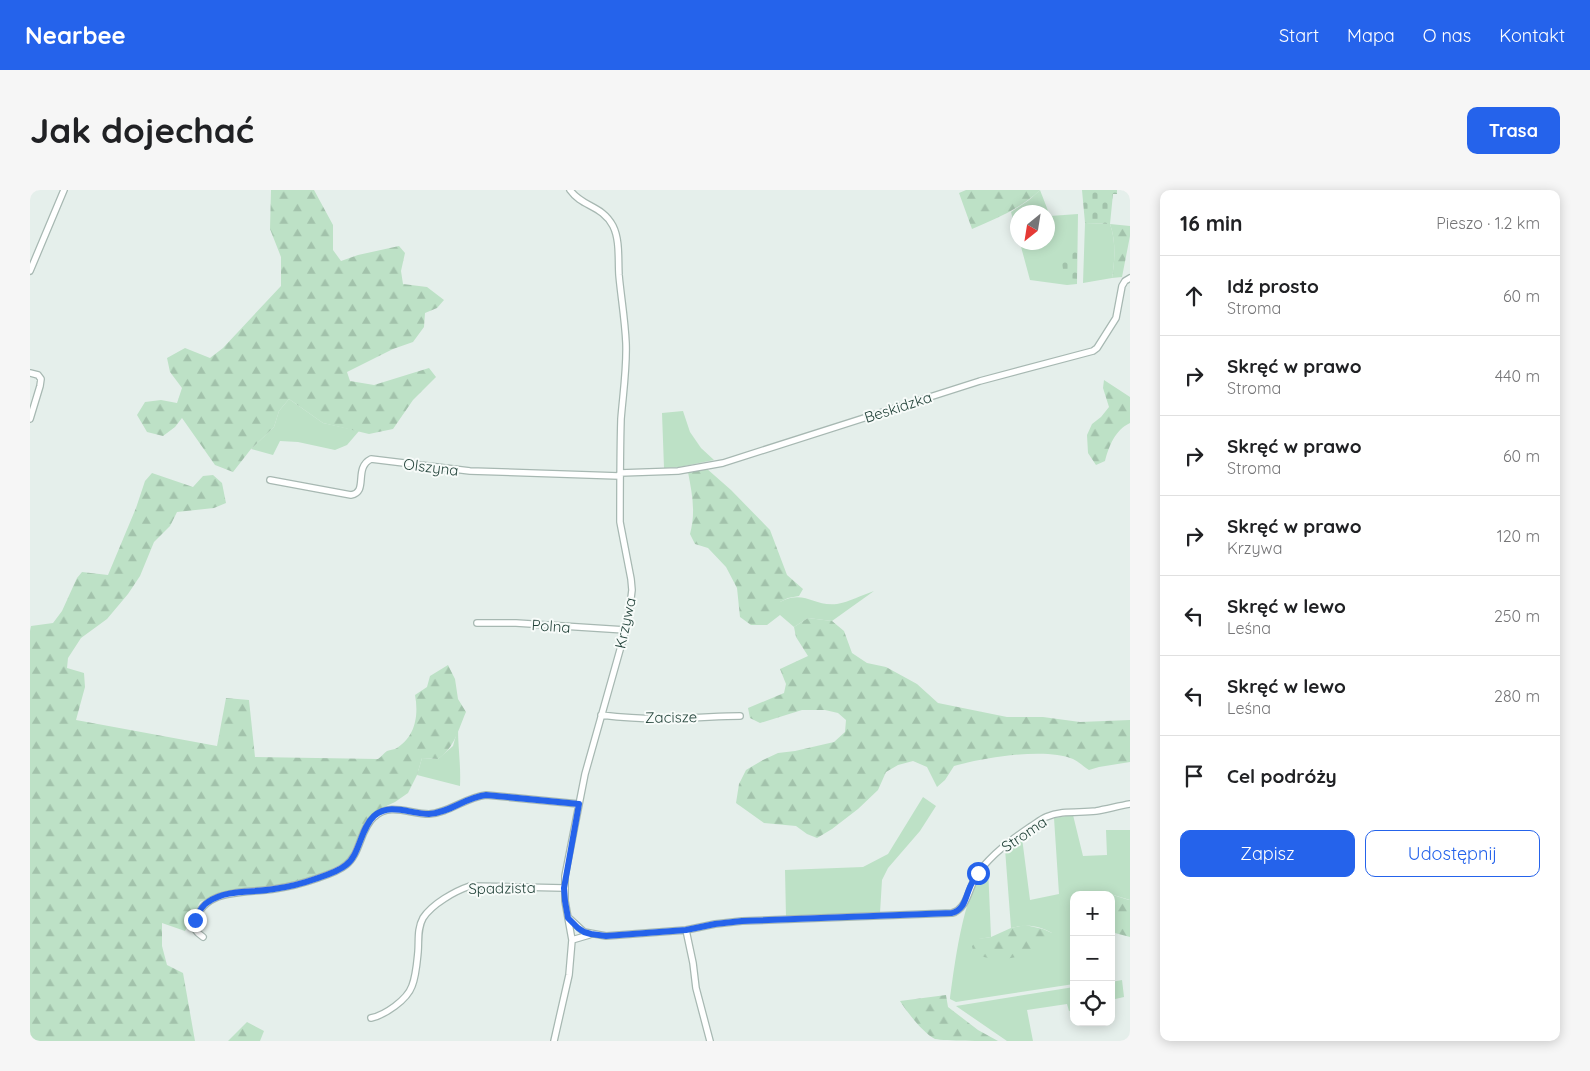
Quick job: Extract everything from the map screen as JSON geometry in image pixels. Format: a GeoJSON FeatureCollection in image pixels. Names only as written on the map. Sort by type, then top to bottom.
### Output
{"type":"FeatureCollection","features":[{"type":"Feature","properties":{"kind":"street"},"geometry":{"type":"LineString","coordinates":[[30,271],[64,190]]}},
{"type":"Feature","properties":{"kind":"street","name":"Krzywa"},"geometry":{"type":"LineString","coordinates":[[554,1041],[569,975],[572,940],[564,888],[585,774],[625,630],[632,590],[620,522],[619,475],[626,342],[618,264],[618,242],[614,227],[606,216],[596,208],[585,204],[573,195],[570,190]]}},
{"type":"Feature","properties":{"kind":"street","name":"Beskidzka"},"geometry":{"type":"LineString","coordinates":[[619,475],[678,471],[723,463],[980,381],[1093,351],[1097,348],[1116,318],[1122,286],[1130,278]]}},
{"type":"Feature","properties":{"kind":"street"},"geometry":{"type":"LineString","coordinates":[[30,373],[38,375],[41,379],[30,419]]}},
{"type":"Feature","properties":{"kind":"street","name":"Olszyna"},"geometry":{"type":"LineString","coordinates":[[270,480],[351,495],[359,492],[363,467],[370,460],[470,471],[619,475]]}},
{"type":"Feature","properties":{"kind":"street","name":"Polna"},"geometry":{"type":"LineString","coordinates":[[476,623],[625,630]]}},
{"type":"Feature","properties":{"kind":"street","name":"Zacisze"},"geometry":{"type":"LineString","coordinates":[[601,715],[624,718],[740,716]]}},
{"type":"Feature","properties":{"kind":"street"},"geometry":{"type":"LineString","coordinates":[[203,937],[194,928],[195,920],[206,902],[220,896],[274,889],[301,883],[345,866],[353,856],[366,827],[381,811],[396,809],[427,814],[435,813],[478,796],[486,795],[579,804]]}},
{"type":"Feature","properties":{"kind":"street","name":"Stroma"},"geometry":{"type":"LineString","coordinates":[[591,934],[606,936],[686,930],[742,921],[952,913],[958,911],[964,905],[978,873],[998,851],[1015,837],[1046,817],[1061,813],[1095,811],[1130,804]]}},
{"type":"Feature","properties":{"kind":"street","name":"Spadzista"},"geometry":{"type":"LineString","coordinates":[[372,1018],[381,1016],[408,993],[412,986],[418,952],[418,931],[423,919],[430,910],[458,890],[470,886],[564,888]]}},
{"type":"Feature","properties":{"kind":"street"},"geometry":{"type":"LineString","coordinates":[[568,918],[578,928],[591,934]]}},
{"type":"Feature","properties":{"kind":"street"},"geometry":{"type":"LineString","coordinates":[[686,930],[696,988],[710,1041]]}},
{"type":"Feature","properties":{"kind":"street"},"geometry":{"type":"LineString","coordinates":[[572,940],[591,934]]}},
{"type":"Feature","properties":{"kind":"green space"},"geometry":{"type":"Polygon","coordinates":[[[271,190],[314,190],[333,225],[333,250],[341,261],[358,255],[399,246],[405,253],[401,271],[403,284],[427,287],[444,300],[437,308],[425,313],[424,327],[413,342],[393,349],[347,372],[350,381],[374,385],[429,368],[436,377],[413,400],[393,429],[369,434],[323,423],[289,399],[279,411],[274,427],[251,449],[233,472],[215,465],[182,418],[175,427],[163,436],[147,432],[137,415],[145,402],[161,400],[177,403],[182,388],[170,372],[167,358],[185,348],[210,358],[223,348],[281,286],[281,257],[270,229],[271,190]]]}},
{"type":"Feature","properties":{"kind":"green space"},"geometry":{"type":"Polygon","coordinates":[[[966,190],[1040,190],[1020,205],[1010,205],[1010,211],[972,229],[959,193],[966,190]]]}},
{"type":"Feature","properties":{"kind":"green space"},"geometry":{"type":"Polygon","coordinates":[[[1040,190],[1046,205],[1022,205],[1040,190]]]}},
{"type":"Feature","properties":{"kind":"green space"},"geometry":{"type":"Polygon","coordinates":[[[1082,190],[1117,190],[1117,194],[1113,194],[1110,224],[1085,223],[1082,190]]]}},
{"type":"Feature","properties":{"kind":"green space"},"geometry":{"type":"Polygon","coordinates":[[[1078,214],[1077,284],[1067,285],[1030,280],[1022,250],[1055,250],[1055,216],[1078,214]]]}},
{"type":"Feature","properties":{"kind":"green space"},"geometry":{"type":"Polygon","coordinates":[[[1085,223],[1110,224],[1114,251],[1112,278],[1083,283],[1085,223]]]}},
{"type":"Feature","properties":{"kind":"green space"},"geometry":{"type":"Polygon","coordinates":[[[1110,224],[1130,226],[1130,236],[1122,277],[1112,278],[1114,251],[1110,224]]]}},
{"type":"Feature","properties":{"kind":"green space"},"geometry":{"type":"Polygon","coordinates":[[[1077,250],[1077,279],[1065,278],[1059,252],[1077,250]]]}},
{"type":"Feature","properties":{"kind":"green space"},"geometry":{"type":"Polygon","coordinates":[[[1104,380],[1130,397],[1130,423],[1117,434],[1105,461],[1096,465],[1088,453],[1087,435],[1092,424],[1109,407],[1103,388],[1104,380]]]}},
{"type":"Feature","properties":{"kind":"green space"},"geometry":{"type":"Polygon","coordinates":[[[289,399],[323,423],[359,431],[347,445],[335,450],[298,442],[280,441],[273,455],[251,449],[274,427],[279,411],[289,399]]]}},
{"type":"Feature","properties":{"kind":"green space"},"geometry":{"type":"Polygon","coordinates":[[[683,411],[690,432],[701,448],[714,460],[664,468],[662,413],[683,411]]]}},
{"type":"Feature","properties":{"kind":"green space"},"geometry":{"type":"Polygon","coordinates":[[[706,468],[731,490],[770,530],[787,575],[803,589],[799,596],[780,602],[780,615],[767,625],[751,625],[740,617],[737,588],[726,567],[708,548],[695,544],[690,534],[693,510],[688,472],[706,468]]]}},
{"type":"Feature","properties":{"kind":"green space"},"geometry":{"type":"Polygon","coordinates":[[[152,473],[193,487],[203,476],[213,475],[222,483],[226,503],[214,508],[177,512],[170,526],[154,542],[140,576],[128,594],[107,619],[81,638],[68,658],[67,668],[84,673],[85,687],[76,720],[217,746],[226,698],[249,700],[255,757],[378,759],[407,739],[416,718],[415,695],[427,687],[430,676],[448,665],[455,679],[458,699],[466,712],[455,738],[444,754],[438,759],[422,758],[417,775],[408,793],[371,816],[364,825],[347,861],[323,873],[283,886],[220,893],[200,902],[185,931],[162,923],[162,946],[167,965],[183,973],[195,1041],[30,1041],[31,626],[53,623],[62,611],[77,578],[82,572],[108,575],[136,508],[145,481],[152,473]]]}},
{"type":"Feature","properties":{"kind":"green space"},"geometry":{"type":"Polygon","coordinates":[[[874,591],[832,621],[808,618],[794,627],[780,615],[780,602],[789,598],[796,597],[821,603],[837,604],[874,591]]]}},
{"type":"Feature","properties":{"kind":"green space"},"geometry":{"type":"Polygon","coordinates":[[[808,618],[832,621],[844,631],[852,653],[867,663],[886,667],[917,684],[938,703],[1007,717],[1043,717],[1080,722],[1130,720],[1130,762],[1089,770],[1073,759],[1047,754],[997,757],[954,766],[945,780],[937,787],[927,767],[913,761],[898,765],[886,772],[878,790],[858,809],[817,838],[796,826],[764,823],[736,803],[739,784],[746,770],[778,753],[834,742],[845,732],[846,720],[838,713],[825,710],[802,710],[760,723],[750,718],[748,708],[784,693],[786,684],[780,669],[808,656],[796,637],[794,627],[808,618]]]}},
{"type":"Feature","properties":{"kind":"green space"},"geometry":{"type":"Polygon","coordinates":[[[458,728],[460,786],[417,775],[422,758],[438,759],[453,746],[458,728]]]}},
{"type":"Feature","properties":{"kind":"green space"},"geometry":{"type":"Polygon","coordinates":[[[923,797],[936,806],[920,831],[888,868],[882,880],[880,913],[786,917],[785,870],[863,867],[888,854],[923,797]]]}},
{"type":"Feature","properties":{"kind":"green space"},"geometry":{"type":"Polygon","coordinates":[[[1073,815],[1083,856],[1107,855],[1106,830],[1130,830],[1130,900],[1115,896],[1115,891],[1070,891],[1070,985],[956,1002],[950,999],[957,949],[966,908],[972,890],[988,867],[991,937],[979,939],[1052,933],[1032,926],[1011,928],[1005,849],[1022,838],[1030,900],[1059,894],[1054,818],[1073,815]]]}},
{"type":"Feature","properties":{"kind":"green space"},"geometry":{"type":"Polygon","coordinates":[[[1115,896],[1130,900],[1130,937],[1115,933],[1115,896]]]}},
{"type":"Feature","properties":{"kind":"green space"},"geometry":{"type":"Polygon","coordinates":[[[1025,925],[1052,933],[1042,944],[1021,956],[992,959],[974,955],[972,946],[979,939],[991,937],[1011,928],[1025,925]]]}},
{"type":"Feature","properties":{"kind":"green space"},"geometry":{"type":"Polygon","coordinates":[[[1122,980],[1124,997],[1115,999],[1115,981],[1122,980]]]}},
{"type":"Feature","properties":{"kind":"green space"},"geometry":{"type":"Polygon","coordinates":[[[1070,988],[1070,1011],[1067,1004],[1027,1010],[1033,1041],[1007,1041],[956,1006],[1070,988]]]}},
{"type":"Feature","properties":{"kind":"green space"},"geometry":{"type":"Polygon","coordinates":[[[946,995],[948,1007],[978,1030],[998,1041],[935,1039],[920,1027],[900,1001],[946,995]]]}},
{"type":"Feature","properties":{"kind":"green space"},"geometry":{"type":"Polygon","coordinates":[[[247,1022],[264,1031],[260,1041],[228,1041],[247,1022]]]}},
{"type":"Feature","properties":{"kind":"route"},"geometry":{"type":"LineString","coordinates":[[195,920],[206,902],[220,896],[239,892],[274,889],[301,883],[345,866],[353,856],[366,827],[381,811],[396,809],[427,814],[435,813],[478,796],[486,795],[579,804],[565,876],[565,901],[568,918],[578,928],[591,934],[606,936],[686,930],[742,921],[952,913],[958,911],[964,905],[978,873]]}}]}
